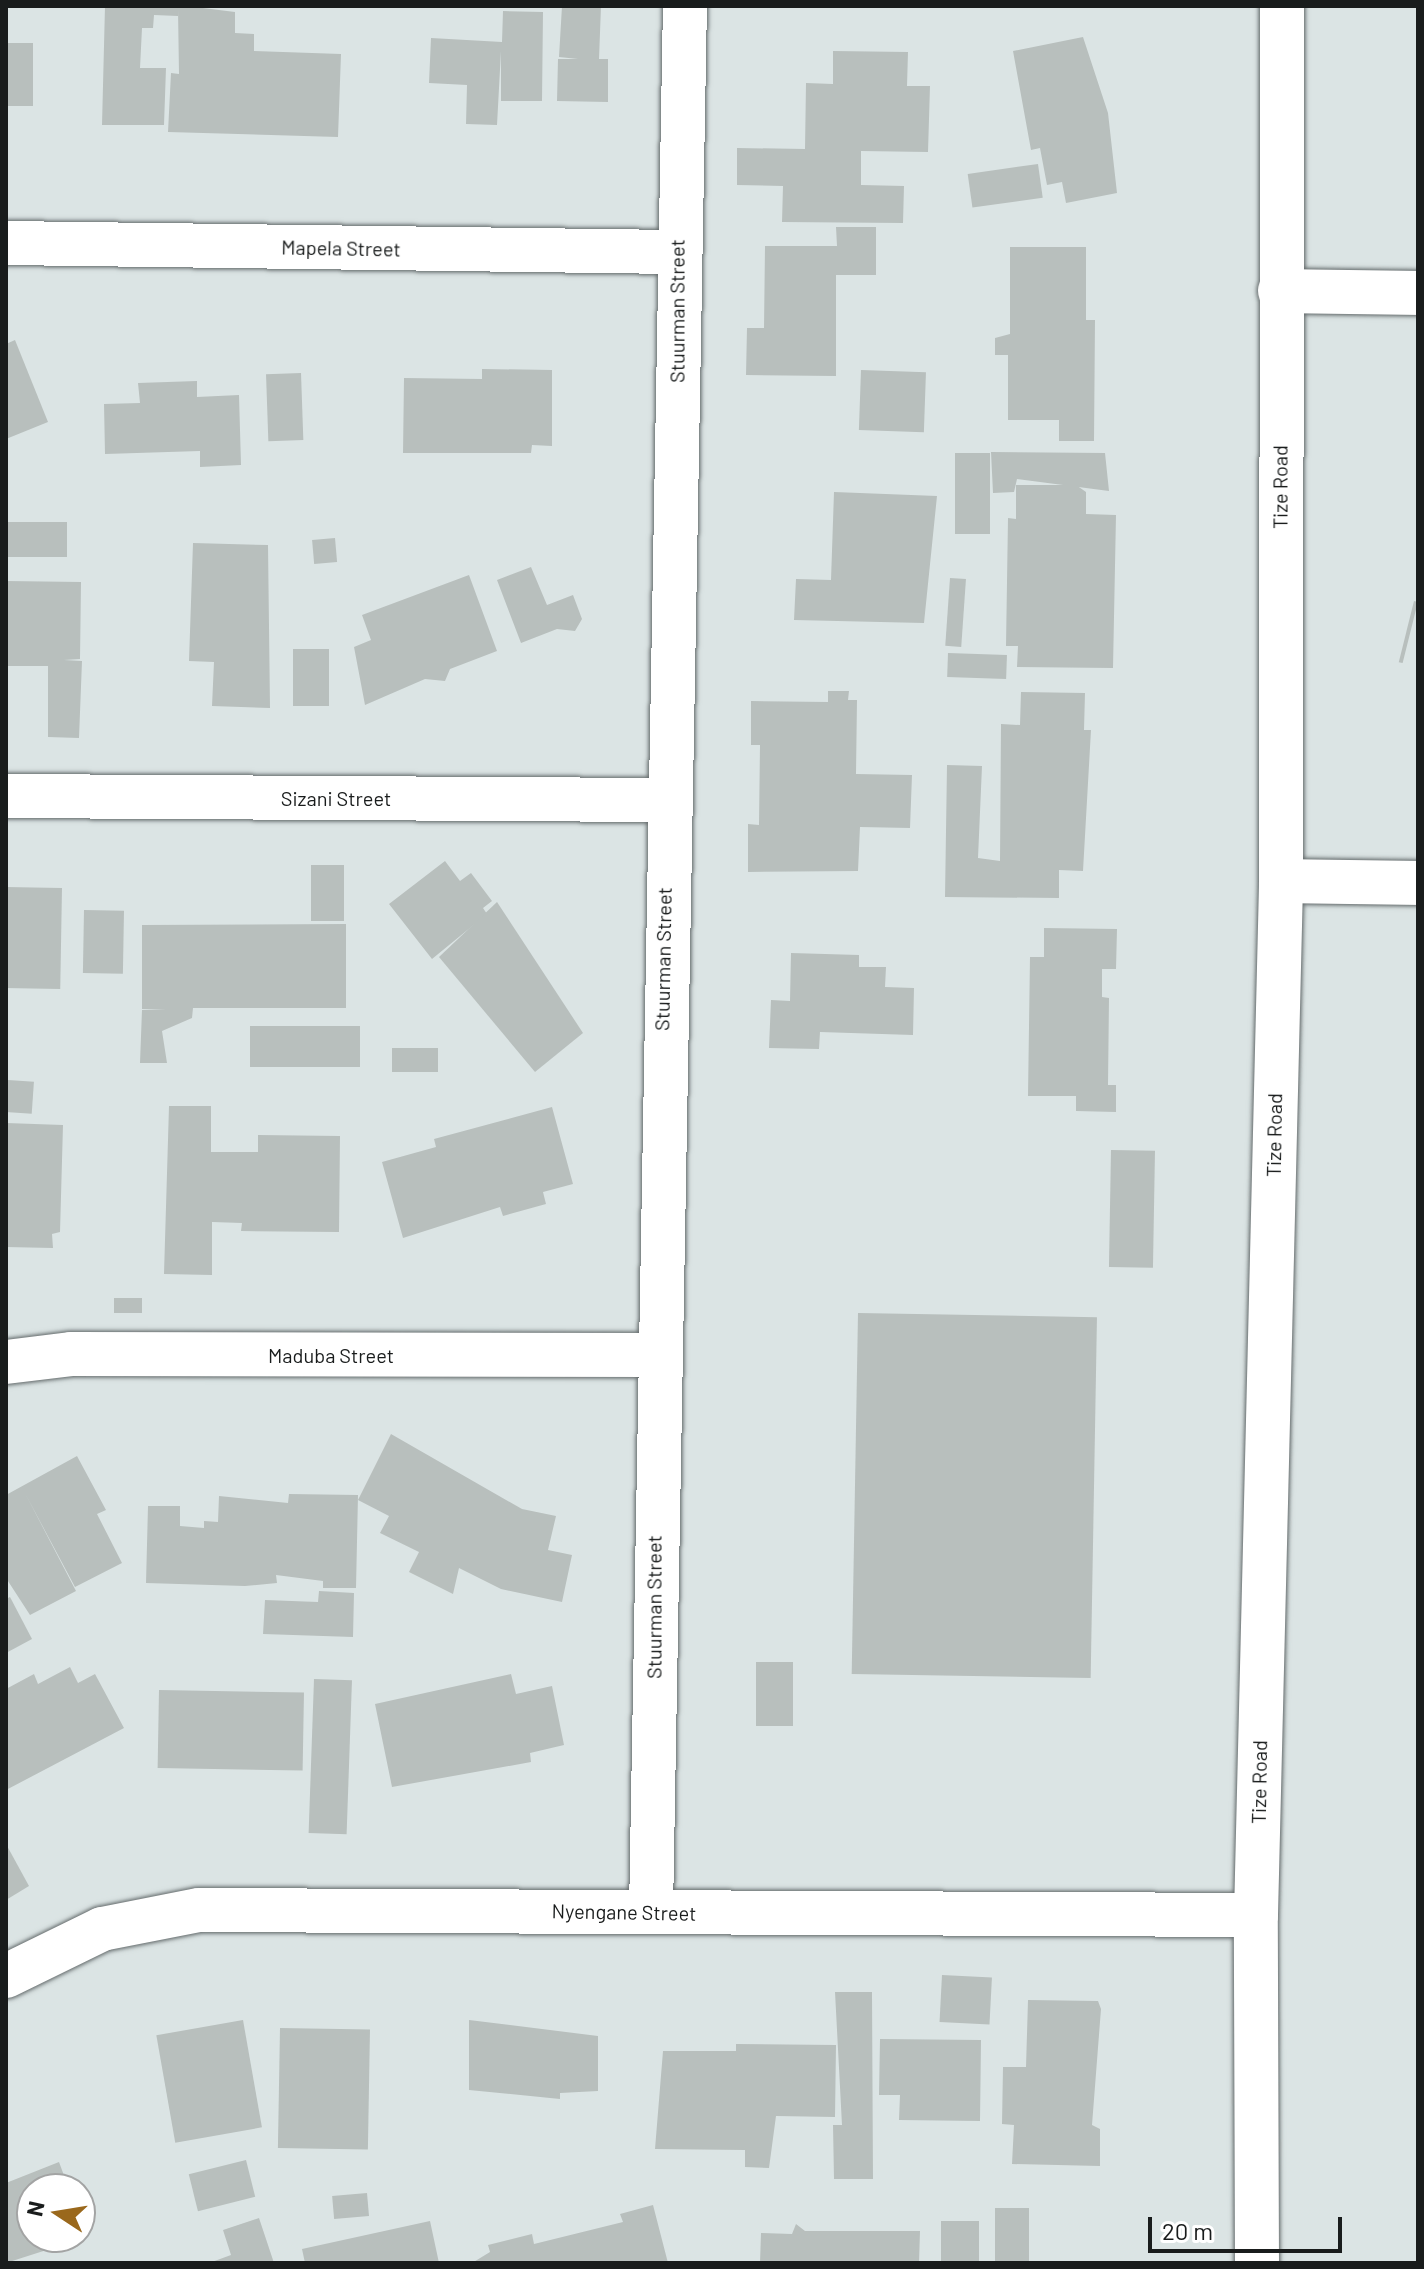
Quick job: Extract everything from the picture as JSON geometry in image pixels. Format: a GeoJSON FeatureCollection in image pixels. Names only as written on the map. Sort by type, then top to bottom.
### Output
{"type":"FeatureCollection","features":[{"type":"Feature","properties":{"kind":"street","name":"Stuurman Street"},"geometry":{"type":"LineString","coordinates":[[651,1912],[656,1355],[677,252],[685,6]]}},
{"type":"Feature","properties":{"kind":"street","name":"Tize Road"},"geometry":{"type":"LineString","coordinates":[[1257,2263],[1256,1915],[1281,881],[1282,6]]}},
{"type":"Feature","properties":{"kind":"street","name":"Mapela Street"},"geometry":{"type":"LineString","coordinates":[[6,243],[677,252]]}},
{"type":"Feature","properties":{"kind":"street"},"geometry":{"type":"LineString","coordinates":[[1280,291],[1418,293]]}},
{"type":"Feature","properties":{"kind":"street","name":"Sizani Street"},"geometry":{"type":"LineString","coordinates":[[6,796],[666,800]]}},
{"type":"Feature","properties":{"kind":"street"},"geometry":{"type":"LineString","coordinates":[[1281,881],[1418,883]]}},
{"type":"Feature","properties":{"kind":"street","name":"Maduba Street"},"geometry":{"type":"LineString","coordinates":[[6,1362],[71,1354],[656,1355]]}},
{"type":"Feature","properties":{"kind":"street","name":"Nyengane Street"},"geometry":{"type":"LineString","coordinates":[[6,1976],[149,1914],[651,1912],[1256,1915]]}},
{"type":"Feature","properties":{"kind":"building"},"geometry":{"type":"Polygon","coordinates":[[[105,6],[187,6],[235,12],[235,33],[254,34],[254,51],[341,54],[338,137],[168,132],[171,73],[179,74],[178,9],[178,16],[154,15],[153,28],[142,28],[140,68],[166,68],[164,125],[102,125],[105,6]]]}},
{"type":"Feature","properties":{"kind":"building"},"geometry":{"type":"Polygon","coordinates":[[[562,6],[601,6],[599,59],[608,59],[608,102],[557,101],[558,59],[578,59],[559,57],[562,6]]]}},
{"type":"Feature","properties":{"kind":"building"},"geometry":{"type":"Polygon","coordinates":[[[503,11],[543,12],[542,101],[501,101],[501,51],[497,125],[466,124],[467,85],[429,83],[431,38],[502,42],[503,11]]]}},
{"type":"Feature","properties":{"kind":"building"},"geometry":{"type":"Polygon","coordinates":[[[1083,37],[1108,113],[1117,193],[1066,203],[1062,182],[1047,185],[1040,148],[1031,150],[1013,51],[1083,37]]]}},
{"type":"Feature","properties":{"kind":"building"},"geometry":{"type":"Polygon","coordinates":[[[6,43],[33,43],[33,106],[6,106],[6,43]]]}},
{"type":"Feature","properties":{"kind":"building"},"geometry":{"type":"Polygon","coordinates":[[[833,51],[908,52],[907,86],[930,86],[928,152],[861,151],[861,185],[904,186],[903,223],[782,222],[783,186],[737,185],[737,148],[805,149],[806,83],[833,84],[833,51]]]}},
{"type":"Feature","properties":{"kind":"building"},"geometry":{"type":"Polygon","coordinates":[[[1038,164],[1043,198],[972,208],[968,174],[1038,164]]]}},
{"type":"Feature","properties":{"kind":"building"},"geometry":{"type":"Polygon","coordinates":[[[836,227],[876,227],[876,275],[836,275],[836,376],[746,375],[747,328],[764,328],[765,246],[837,246],[836,227]]]}},
{"type":"Feature","properties":{"kind":"building"},"geometry":{"type":"Polygon","coordinates":[[[1010,247],[1086,247],[1086,320],[1095,320],[1094,441],[1059,441],[1059,420],[1008,420],[1008,355],[995,355],[995,338],[1010,334],[1010,247]]]}},
{"type":"Feature","properties":{"kind":"building"},"geometry":{"type":"Polygon","coordinates":[[[15,340],[48,422],[6,439],[6,344],[15,340]]]}},
{"type":"Feature","properties":{"kind":"building"},"geometry":{"type":"Polygon","coordinates":[[[482,369],[552,370],[552,446],[532,445],[531,453],[403,453],[404,378],[482,379],[482,369]]]}},
{"type":"Feature","properties":{"kind":"building"},"geometry":{"type":"Polygon","coordinates":[[[861,370],[926,372],[924,432],[859,430],[861,370]]]}},
{"type":"Feature","properties":{"kind":"building"},"geometry":{"type":"Polygon","coordinates":[[[301,373],[303,440],[268,441],[266,374],[301,373]]]}},
{"type":"Feature","properties":{"kind":"building"},"geometry":{"type":"Polygon","coordinates":[[[197,381],[197,397],[239,395],[241,465],[200,467],[200,451],[105,454],[104,404],[140,403],[138,383],[197,381]]]}},
{"type":"Feature","properties":{"kind":"building"},"geometry":{"type":"Polygon","coordinates":[[[991,452],[1105,453],[1109,491],[1017,479],[1014,492],[993,493],[991,452]]]}},
{"type":"Feature","properties":{"kind":"building"},"geometry":{"type":"Polygon","coordinates":[[[955,453],[990,453],[990,534],[955,534],[955,453]]]}},
{"type":"Feature","properties":{"kind":"building"},"geometry":{"type":"Polygon","coordinates":[[[1016,485],[1076,485],[1086,492],[1086,514],[1116,515],[1113,668],[1017,667],[1018,646],[1006,646],[1008,518],[1016,519],[1016,485]]]}},
{"type":"Feature","properties":{"kind":"building"},"geometry":{"type":"Polygon","coordinates":[[[834,492],[937,496],[924,623],[794,620],[796,579],[831,580],[834,492]]]}},
{"type":"Feature","properties":{"kind":"building"},"geometry":{"type":"Polygon","coordinates":[[[6,522],[67,522],[67,557],[6,557],[6,522]]]}},
{"type":"Feature","properties":{"kind":"building"},"geometry":{"type":"Polygon","coordinates":[[[335,538],[337,562],[314,564],[312,540],[335,538]]]}},
{"type":"Feature","properties":{"kind":"building"},"geometry":{"type":"Polygon","coordinates":[[[193,543],[268,545],[270,708],[212,706],[214,662],[189,661],[193,543]]]}},
{"type":"Feature","properties":{"kind":"building"},"geometry":{"type":"Polygon","coordinates":[[[531,567],[547,605],[573,595],[582,619],[575,631],[557,629],[521,643],[497,580],[531,567]]]}},
{"type":"Feature","properties":{"kind":"building"},"geometry":{"type":"Polygon","coordinates":[[[469,575],[497,651],[450,669],[445,681],[425,679],[365,705],[354,647],[371,640],[362,615],[469,575]]]}},
{"type":"Feature","properties":{"kind":"building"},"geometry":{"type":"Polygon","coordinates":[[[950,578],[966,579],[961,647],[945,646],[950,578]]]}},
{"type":"Feature","properties":{"kind":"building"},"geometry":{"type":"Polygon","coordinates":[[[6,581],[81,582],[80,659],[64,660],[82,661],[79,738],[48,737],[48,666],[6,666],[6,581]]]}},
{"type":"Feature","properties":{"kind":"building"},"geometry":{"type":"Polygon","coordinates":[[[1414,601],[1418,602],[1403,663],[1399,662],[1414,601]]]}},
{"type":"Feature","properties":{"kind":"building"},"geometry":{"type":"Polygon","coordinates":[[[293,649],[329,649],[329,706],[293,706],[293,649]]]}},
{"type":"Feature","properties":{"kind":"building"},"geometry":{"type":"Polygon","coordinates":[[[948,653],[1007,655],[1006,679],[947,677],[948,653]]]}},
{"type":"Feature","properties":{"kind":"building"},"geometry":{"type":"Polygon","coordinates":[[[828,691],[849,691],[848,700],[857,700],[856,774],[912,775],[910,828],[860,827],[858,871],[748,872],[748,824],[759,825],[760,745],[751,745],[751,701],[828,702],[828,691]]]}},
{"type":"Feature","properties":{"kind":"building"},"geometry":{"type":"Polygon","coordinates":[[[1021,692],[1085,693],[1084,730],[1091,730],[1083,871],[1059,870],[1059,898],[945,897],[947,765],[982,766],[978,858],[1000,861],[1001,724],[1020,725],[1021,692]]]}},
{"type":"Feature","properties":{"kind":"building"},"geometry":{"type":"Polygon","coordinates":[[[445,861],[460,881],[471,873],[492,901],[483,908],[487,914],[432,959],[389,904],[445,861]]]}},
{"type":"Feature","properties":{"kind":"building"},"geometry":{"type":"Polygon","coordinates":[[[311,865],[344,865],[344,921],[311,921],[311,865]]]}},
{"type":"Feature","properties":{"kind":"building"},"geometry":{"type":"Polygon","coordinates":[[[6,887],[62,888],[60,989],[6,988],[6,887]]]}},
{"type":"Feature","properties":{"kind":"building"},"geometry":{"type":"Polygon","coordinates":[[[497,902],[583,1033],[535,1072],[439,957],[497,902]]]}},
{"type":"Feature","properties":{"kind":"building"},"geometry":{"type":"Polygon","coordinates":[[[84,910],[124,911],[123,974],[83,973],[84,910]]]}},
{"type":"Feature","properties":{"kind":"building"},"geometry":{"type":"Polygon","coordinates":[[[346,924],[346,1008],[193,1008],[192,1018],[162,1031],[167,1063],[140,1063],[142,1010],[166,1009],[142,1009],[142,925],[346,924]]]}},
{"type":"Feature","properties":{"kind":"building"},"geometry":{"type":"Polygon","coordinates":[[[1044,928],[1117,929],[1116,969],[1102,969],[1102,997],[1109,998],[1108,1085],[1116,1085],[1116,1112],[1076,1111],[1076,1096],[1028,1096],[1030,957],[1044,957],[1044,928]]]}},
{"type":"Feature","properties":{"kind":"building"},"geometry":{"type":"Polygon","coordinates":[[[791,953],[859,955],[859,967],[886,967],[885,987],[914,988],[913,1035],[820,1032],[819,1049],[769,1048],[771,1000],[790,1001],[791,953]]]}},
{"type":"Feature","properties":{"kind":"building"},"geometry":{"type":"Polygon","coordinates":[[[250,1026],[360,1026],[360,1067],[250,1067],[250,1026]]]}},
{"type":"Feature","properties":{"kind":"building"},"geometry":{"type":"Polygon","coordinates":[[[392,1048],[438,1048],[438,1072],[392,1072],[392,1048]]]}},
{"type":"Feature","properties":{"kind":"building"},"geometry":{"type":"Polygon","coordinates":[[[8,1080],[34,1082],[32,1114],[6,1112],[8,1080]]]}},
{"type":"Feature","properties":{"kind":"building"},"geometry":{"type":"Polygon","coordinates":[[[169,1106],[211,1106],[211,1152],[258,1152],[258,1135],[340,1136],[339,1232],[241,1231],[242,1223],[212,1222],[212,1275],[164,1274],[169,1106]]]}},
{"type":"Feature","properties":{"kind":"building"},"geometry":{"type":"Polygon","coordinates":[[[552,1107],[573,1184],[543,1192],[546,1204],[503,1216],[500,1207],[403,1238],[382,1162],[436,1147],[434,1139],[552,1107]]]}},
{"type":"Feature","properties":{"kind":"building"},"geometry":{"type":"Polygon","coordinates":[[[6,1123],[63,1125],[60,1232],[52,1234],[53,1248],[6,1247],[6,1123]]]}},
{"type":"Feature","properties":{"kind":"building"},"geometry":{"type":"Polygon","coordinates":[[[1111,1150],[1155,1151],[1153,1268],[1109,1267],[1111,1150]]]}},
{"type":"Feature","properties":{"kind":"building"},"geometry":{"type":"Polygon","coordinates":[[[114,1298],[142,1298],[142,1313],[114,1313],[114,1298]]]}},
{"type":"Feature","properties":{"kind":"building"},"geometry":{"type":"Polygon","coordinates":[[[858,1313],[1097,1317],[1091,1678],[852,1674],[858,1313]]]}},
{"type":"Feature","properties":{"kind":"building"},"geometry":{"type":"Polygon","coordinates":[[[391,1434],[522,1509],[556,1516],[548,1550],[572,1555],[562,1602],[501,1589],[459,1568],[453,1594],[409,1572],[419,1552],[380,1533],[389,1516],[358,1500],[391,1434]]]}},
{"type":"Feature","properties":{"kind":"building"},"geometry":{"type":"Polygon","coordinates":[[[77,1456],[106,1510],[97,1514],[122,1563],[75,1587],[26,1495],[76,1591],[30,1615],[6,1578],[6,1495],[77,1456]]]}},
{"type":"Feature","properties":{"kind":"building"},"geometry":{"type":"Polygon","coordinates":[[[289,1494],[358,1495],[356,1588],[323,1588],[323,1581],[276,1575],[277,1583],[245,1586],[146,1583],[148,1506],[180,1506],[180,1526],[204,1528],[204,1521],[218,1522],[219,1496],[288,1503],[289,1494]]]}},
{"type":"Feature","properties":{"kind":"building"},"geometry":{"type":"Polygon","coordinates":[[[319,1591],[354,1593],[353,1637],[263,1634],[265,1600],[318,1602],[319,1591]]]}},
{"type":"Feature","properties":{"kind":"building"},"geometry":{"type":"Polygon","coordinates":[[[10,1597],[32,1639],[6,1653],[6,1599],[10,1597]]]}},
{"type":"Feature","properties":{"kind":"building"},"geometry":{"type":"Polygon","coordinates":[[[756,1662],[793,1662],[793,1726],[756,1726],[756,1662]]]}},
{"type":"Feature","properties":{"kind":"building"},"geometry":{"type":"Polygon","coordinates":[[[70,1667],[78,1683],[95,1674],[124,1728],[6,1790],[6,1689],[34,1674],[38,1684],[70,1667]]]}},
{"type":"Feature","properties":{"kind":"building"},"geometry":{"type":"Polygon","coordinates":[[[511,1674],[516,1694],[552,1686],[564,1745],[530,1753],[531,1762],[392,1787],[375,1704],[511,1674]]]}},
{"type":"Feature","properties":{"kind":"building"},"geometry":{"type":"Polygon","coordinates":[[[314,1679],[352,1680],[347,1834],[309,1833],[314,1679]]]}},
{"type":"Feature","properties":{"kind":"building"},"geometry":{"type":"Polygon","coordinates":[[[159,1690],[304,1693],[303,1771],[158,1768],[159,1690]]]}},
{"type":"Feature","properties":{"kind":"building"},"geometry":{"type":"Polygon","coordinates":[[[6,1844],[29,1886],[6,1900],[6,1844]]]}},
{"type":"Feature","properties":{"kind":"building"},"geometry":{"type":"Polygon","coordinates":[[[942,1975],[992,1978],[989,2025],[940,2022],[942,1975]]]}},
{"type":"Feature","properties":{"kind":"building"},"geometry":{"type":"Polygon","coordinates":[[[835,1992],[872,1992],[873,2179],[834,2179],[833,2125],[842,2125],[835,1992]]]}},
{"type":"Feature","properties":{"kind":"building"},"geometry":{"type":"Polygon","coordinates":[[[1028,2000],[1098,2001],[1101,2009],[1092,2125],[1100,2129],[1100,2166],[1012,2164],[1014,2125],[1002,2124],[1003,2067],[1026,2067],[1028,2000]]]}},
{"type":"Feature","properties":{"kind":"building"},"geometry":{"type":"Polygon","coordinates":[[[243,2020],[262,2127],[175,2143],[156,2035],[243,2020]]]}},
{"type":"Feature","properties":{"kind":"building"},"geometry":{"type":"Polygon","coordinates":[[[469,2020],[598,2036],[598,2091],[560,2093],[560,2099],[469,2090],[469,2020]]]}},
{"type":"Feature","properties":{"kind":"building"},"geometry":{"type":"Polygon","coordinates":[[[280,2028],[370,2030],[368,2150],[278,2148],[280,2028]]]}},
{"type":"Feature","properties":{"kind":"building"},"geometry":{"type":"Polygon","coordinates":[[[880,2039],[981,2040],[980,2121],[899,2120],[900,2095],[879,2095],[880,2039]]]}},
{"type":"Feature","properties":{"kind":"building"},"geometry":{"type":"Polygon","coordinates":[[[736,2044],[836,2045],[835,2117],[776,2116],[769,2168],[745,2167],[745,2150],[655,2149],[663,2051],[736,2051],[736,2044]]]}},
{"type":"Feature","properties":{"kind":"building"},"geometry":{"type":"Polygon","coordinates":[[[246,2160],[255,2197],[198,2211],[189,2174],[246,2160]]]}},
{"type":"Feature","properties":{"kind":"building"},"geometry":{"type":"Polygon","coordinates":[[[59,2162],[63,2173],[31,2173],[59,2162]]]}},
{"type":"Feature","properties":{"kind":"building"},"geometry":{"type":"Polygon","coordinates":[[[16,2179],[16,2253],[37,2253],[6,2263],[6,2183],[16,2179]]]}},
{"type":"Feature","properties":{"kind":"building"},"geometry":{"type":"Polygon","coordinates":[[[367,2193],[369,2216],[334,2219],[332,2196],[367,2193]]]}},
{"type":"Feature","properties":{"kind":"building"},"geometry":{"type":"Polygon","coordinates":[[[653,2205],[668,2263],[472,2263],[490,2252],[488,2245],[532,2234],[534,2244],[623,2222],[620,2214],[653,2205]]]}},
{"type":"Feature","properties":{"kind":"building"},"geometry":{"type":"Polygon","coordinates":[[[995,2208],[1029,2208],[1029,2263],[995,2263],[995,2208]]]}},
{"type":"Feature","properties":{"kind":"building"},"geometry":{"type":"Polygon","coordinates":[[[259,2218],[274,2263],[209,2263],[231,2255],[223,2230],[259,2218]]]}},
{"type":"Feature","properties":{"kind":"building"},"geometry":{"type":"Polygon","coordinates":[[[430,2221],[439,2263],[305,2263],[302,2249],[430,2221]]]}},
{"type":"Feature","properties":{"kind":"building"},"geometry":{"type":"Polygon","coordinates":[[[941,2221],[979,2221],[979,2263],[941,2263],[941,2221]]]}},
{"type":"Feature","properties":{"kind":"building"},"geometry":{"type":"Polygon","coordinates":[[[796,2224],[805,2231],[920,2231],[919,2263],[760,2263],[761,2233],[792,2234],[796,2224]]]}}]}
